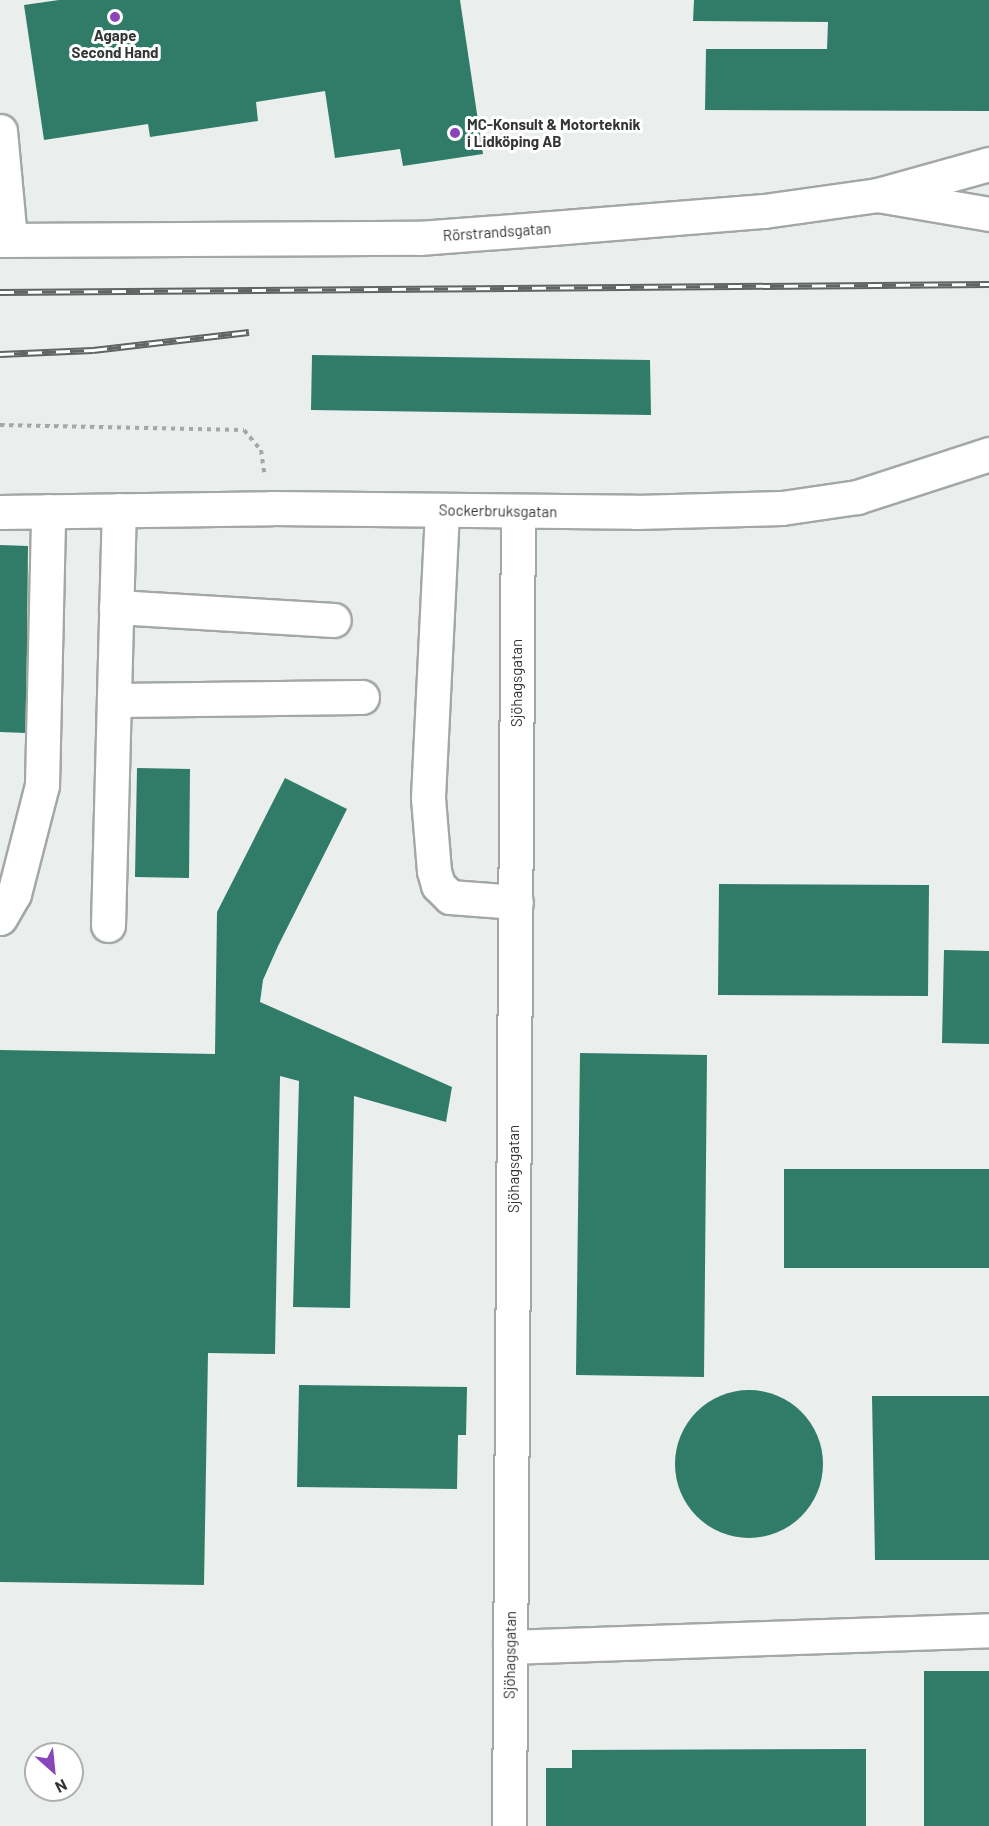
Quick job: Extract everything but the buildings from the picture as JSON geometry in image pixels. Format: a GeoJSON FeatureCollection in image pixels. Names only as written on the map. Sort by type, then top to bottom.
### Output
{"type":"FeatureCollection","features":[{"type":"Feature","properties":{"kind":"street"},"geometry":{"type":"LineString","coordinates":[[0,131],[5,239]]}},
{"type":"Feature","properties":{"kind":"street","name":"Rörstrandsgatan"},"geometry":{"type":"LineString","coordinates":[[5,239],[419,238],[764,211],[878,195],[989,164]]}},
{"type":"Feature","properties":{"kind":"street"},"geometry":{"type":"LineString","coordinates":[[878,195],[989,214]]}},
{"type":"Feature","properties":{"kind":"street","name":"Sockerbruksgatan"},"geometry":{"type":"LineString","coordinates":[[0,512],[119,510],[716,511],[825,503],[900,485],[989,454]]}},
{"type":"Feature","properties":{"kind":"street"},"geometry":{"type":"LineString","coordinates":[[108,925],[119,510]]}},
{"type":"Feature","properties":{"kind":"street"},"geometry":{"type":"LineString","coordinates":[[0,918],[14,894],[42,785],[48,511]]}},
{"type":"Feature","properties":{"kind":"street"},"geometry":{"type":"LineString","coordinates":[[442,511],[428,798],[434,871],[438,885],[450,897],[516,902]]}},
{"type":"Feature","properties":{"kind":"street","name":"Sjöhagsgatan"},"geometry":{"type":"LineString","coordinates":[[508,1826],[518,512]]}},
{"type":"Feature","properties":{"kind":"street"},"geometry":{"type":"LineString","coordinates":[[116,607],[333,620]]}},
{"type":"Feature","properties":{"kind":"street"},"geometry":{"type":"LineString","coordinates":[[114,700],[362,697]]}},
{"type":"Feature","properties":{"kind":"street"},"geometry":{"type":"LineString","coordinates":[[510,1647],[989,1630]]}},
{"type":"Feature","properties":{"kind":"path"},"geometry":{"type":"LineString","coordinates":[[0,425],[244,430],[261,450],[264,481]]}},
{"type":"Feature","properties":{"kind":"railway"},"geometry":{"type":"LineString","coordinates":[[0,292],[989,284]]}},
{"type":"Feature","properties":{"kind":"railway"},"geometry":{"type":"LineString","coordinates":[[0,354],[93,350],[249,332]]}},
{"type":"Feature","properties":{"kind":"place","name":"Agape Second Hand"},"geometry":{"type":"Point","coordinates":[115,17]}},
{"type":"Feature","properties":{"kind":"place","name":"MC-Konsult & Motorteknik i Lidköping AB"},"geometry":{"type":"Point","coordinates":[455,133]}}]}
